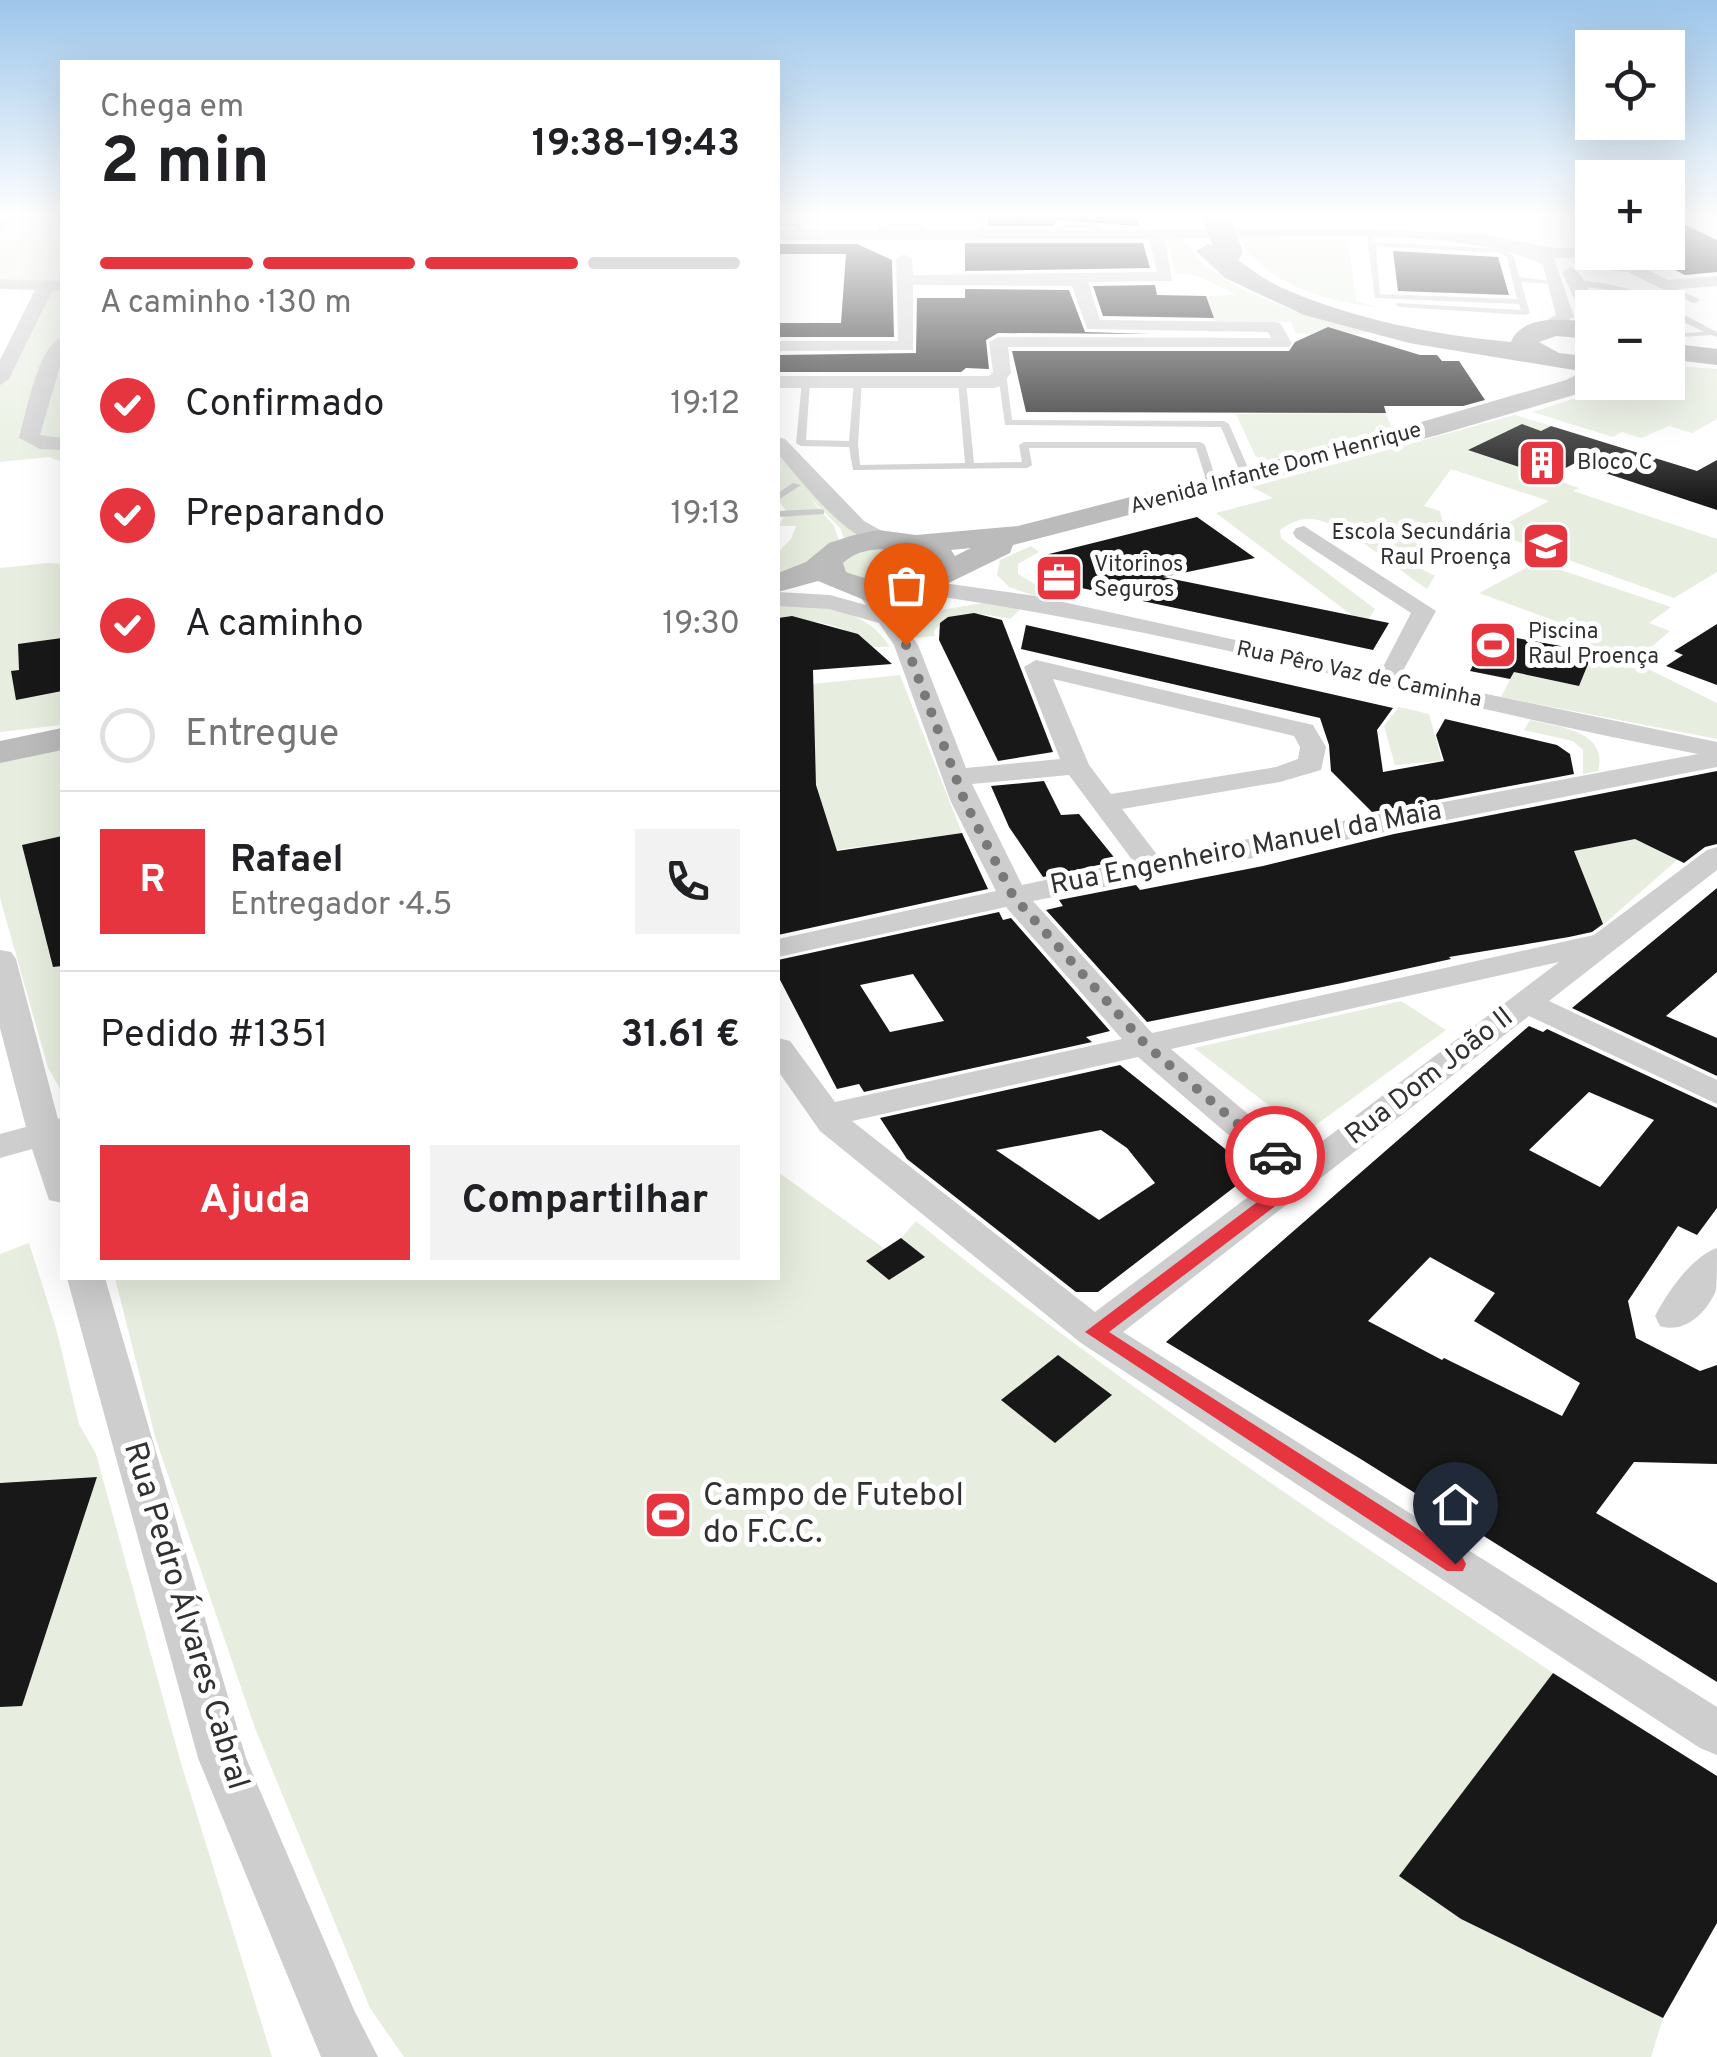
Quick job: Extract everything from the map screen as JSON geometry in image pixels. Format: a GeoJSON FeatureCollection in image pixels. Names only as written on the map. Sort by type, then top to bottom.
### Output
{"type":"FeatureCollection","features":[{"type":"Feature","properties":{"kind":"main road"},"geometry":{"type":"LineString","coordinates":[[1317,310],[1465,344],[1538,343],[1575,335]]}},
{"type":"Feature","properties":{"kind":"main road"},"geometry":{"type":"LineString","coordinates":[[1538,343],[1575,359]]}},
{"type":"Feature","properties":{"kind":"main road"},"geometry":{"type":"LineString","coordinates":[[1533,398],[1549,382],[1551,374],[1538,343]]}},
{"type":"Feature","properties":{"kind":"main road"},"geometry":{"type":"LineString","coordinates":[[1685,351],[1715,350]]}},
{"type":"Feature","properties":{"kind":"main road"},"geometry":{"type":"LineString","coordinates":[[1685,357],[1715,350]]}},
{"type":"Feature","properties":{"kind":"main road","name":"Avenida Infante Dom Henrique"},"geometry":{"type":"LineString","coordinates":[[931,581],[1004,543],[1575,386]]}},
{"type":"Feature","properties":{"kind":"main road"},"geometry":{"type":"LineString","coordinates":[[780,599],[883,609],[931,581],[945,566],[938,555],[901,542]]}},
{"type":"Feature","properties":{"kind":"main road","name":"Avenida Infante Dom Henrique"},"geometry":{"type":"LineString","coordinates":[[834,556],[901,542],[1004,543]]}},
{"type":"Feature","properties":{"kind":"main road"},"geometry":{"type":"LineString","coordinates":[[780,582],[800,577],[834,556]]}},
{"type":"Feature","properties":{"kind":"main road"},"geometry":{"type":"LineString","coordinates":[[834,556],[832,578],[883,609]]}},
{"type":"Feature","properties":{"kind":"main road"},"geometry":{"type":"LineString","coordinates":[[0,732],[60,724]]}},
{"type":"Feature","properties":{"kind":"main road"},"geometry":{"type":"LineString","coordinates":[[0,752],[60,739]]}},
{"type":"Feature","properties":{"kind":"street"},"geometry":{"type":"LineString","coordinates":[[0,380],[40,310]]}},
{"type":"Feature","properties":{"kind":"street"},"geometry":{"type":"LineString","coordinates":[[780,346],[906,346],[905,310]]}},
{"type":"Feature","properties":{"kind":"street"},"geometry":{"type":"LineString","coordinates":[[1088,310],[1095,334]]}},
{"type":"Feature","properties":{"kind":"street"},"geometry":{"type":"LineString","coordinates":[[1538,343],[1566,317],[1564,310]]}},
{"type":"Feature","properties":{"kind":"street"},"geometry":{"type":"LineString","coordinates":[[780,382],[994,382],[1002,373],[998,342],[1095,334],[1274,327],[1284,343],[1095,334]]}},
{"type":"Feature","properties":{"kind":"street"},"geometry":{"type":"LineString","coordinates":[[57,364],[29,438],[47,445],[60,444]]}},
{"type":"Feature","properties":{"kind":"street"},"geometry":{"type":"LineString","coordinates":[[780,446],[856,526],[901,542]]}},
{"type":"Feature","properties":{"kind":"street"},"geometry":{"type":"LineString","coordinates":[[787,491],[820,512],[836,529],[834,556]]}},
{"type":"Feature","properties":{"kind":"street"},"geometry":{"type":"LineString","coordinates":[[1304,533],[1424,611],[1394,668],[1382,680]]}},
{"type":"Feature","properties":{"kind":"street"},"geometry":{"type":"LineString","coordinates":[[1004,543],[985,574],[989,595],[883,609],[978,833],[1013,896],[1145,1044],[1301,1178]]}},
{"type":"Feature","properties":{"kind":"street","name":"Rua Pêro Vaz de Caminha"},"geometry":{"type":"LineString","coordinates":[[931,581],[1589,726],[1717,750]]}},
{"type":"Feature","properties":{"kind":"street"},"geometry":{"type":"LineString","coordinates":[[1101,804],[1280,774],[1310,764],[1313,747],[1304,730],[1036,667],[1076,766],[1101,804],[1151,866]]}},
{"type":"Feature","properties":{"kind":"street"},"geometry":{"type":"LineString","coordinates":[[1589,726],[1618,752],[1617,776]]}},
{"type":"Feature","properties":{"kind":"street","name":"Rua Engenheiro Manuel da Maia"},"geometry":{"type":"LineString","coordinates":[[780,948],[1151,866],[1717,759]]}},
{"type":"Feature","properties":{"kind":"street"},"geometry":{"type":"LineString","coordinates":[[955,777],[1076,766]]}},
{"type":"Feature","properties":{"kind":"street","name":"Rua Dom João II"},"geometry":{"type":"LineString","coordinates":[[1095,1332],[1717,856]]}},
{"type":"Feature","properties":{"kind":"street"},"geometry":{"type":"LineString","coordinates":[[825,1116],[1610,941]]}},
{"type":"Feature","properties":{"kind":"street"},"geometry":{"type":"LineString","coordinates":[[0,960],[26,1070],[55,1131],[60,1174]]}},
{"type":"Feature","properties":{"kind":"street"},"geometry":{"type":"LineString","coordinates":[[1526,1002],[1717,1093]]}},
{"type":"Feature","properties":{"kind":"street"},"geometry":{"type":"LineString","coordinates":[[780,1051],[825,1116],[1095,1332],[1717,1733]]}},
{"type":"Feature","properties":{"kind":"street"},"geometry":{"type":"LineString","coordinates":[[0,1146],[55,1131]]}},
{"type":"Feature","properties":{"kind":"street"},"geometry":{"type":"LineString","coordinates":[[1674,1316],[1717,1262]]}},
{"type":"Feature","properties":{"kind":"street","name":"Rua Pedro Álvares Cabral"},"geometry":{"type":"LineString","coordinates":[[87,1280],[222,1758],[334,2029],[351,2057]]}},
{"type":"Feature","properties":{"kind":"lane"},"geometry":{"type":"LineString","coordinates":[[1685,320],[1715,350]]}},
{"type":"Feature","properties":{"kind":"lane"},"geometry":{"type":"LineString","coordinates":[[1685,341],[1715,350]]}},
{"type":"Feature","properties":{"kind":"lane"},"geometry":{"type":"LineString","coordinates":[[1002,373],[1008,423],[1224,424],[1247,477]]}},
{"type":"Feature","properties":{"kind":"lane"},"geometry":{"type":"LineString","coordinates":[[806,381],[801,443],[854,444]]}},
{"type":"Feature","properties":{"kind":"lane"},"geometry":{"type":"LineString","coordinates":[[858,382],[856,468],[1027,465],[1020,423]]}},
{"type":"Feature","properties":{"kind":"lane"},"geometry":{"type":"LineString","coordinates":[[962,382],[970,466]]}},
{"type":"Feature","properties":{"kind":"lane"},"geometry":{"type":"LineString","coordinates":[[1024,445],[1200,445],[1212,486]]}},
{"type":"Feature","properties":{"kind":"lane"},"geometry":{"type":"LineString","coordinates":[[780,514],[820,512]]}},
{"type":"Feature","properties":{"kind":"green space"},"geometry":{"type":"Polygon","coordinates":[[[34,310],[60,310],[60,345],[52,363],[60,364],[60,461],[49,457],[0,462],[0,379],[34,310]]]}},
{"type":"Feature","properties":{"kind":"green space"},"geometry":{"type":"Polygon","coordinates":[[[1211,310],[1292,310],[1371,332],[1343,336],[1296,333],[1291,322],[1215,321],[1211,310]]]}},
{"type":"Feature","properties":{"kind":"green space"},"geometry":{"type":"Polygon","coordinates":[[[1685,367],[1717,369],[1717,419],[1692,433],[1669,426],[1641,438],[1622,432],[1613,437],[1532,412],[1575,398],[1685,400],[1685,367]]]}},
{"type":"Feature","properties":{"kind":"green space"},"geometry":{"type":"Polygon","coordinates":[[[1385,413],[1393,429],[1269,460],[1256,457],[1236,414],[1385,413]]]}},
{"type":"Feature","properties":{"kind":"green space"},"geometry":{"type":"Polygon","coordinates":[[[1515,415],[1551,426],[1541,431],[1522,424],[1549,477],[1579,488],[1573,491],[1717,539],[1717,572],[1674,598],[1491,532],[1549,501],[1451,469],[1424,506],[1440,511],[1443,524],[1404,560],[1435,576],[1427,589],[1331,524],[1307,519],[1280,530],[1281,538],[1375,609],[1365,625],[1216,513],[1273,498],[1252,487],[1515,415]]]}},
{"type":"Feature","properties":{"kind":"green space"},"geometry":{"type":"Polygon","coordinates":[[[780,445],[823,494],[816,496],[861,538],[845,541],[840,528],[808,496],[834,526],[842,549],[801,577],[780,582],[780,550],[791,539],[796,526],[780,526],[787,512],[780,503],[780,445]]]}},
{"type":"Feature","properties":{"kind":"green space"},"geometry":{"type":"Polygon","coordinates":[[[1031,546],[1039,552],[1018,564],[1018,574],[1041,588],[1035,596],[1009,587],[997,575],[1000,560],[1031,546]]]}},
{"type":"Feature","properties":{"kind":"green space"},"geometry":{"type":"Polygon","coordinates":[[[886,547],[915,552],[928,561],[928,571],[897,585],[846,575],[842,563],[853,553],[886,547]]]}},
{"type":"Feature","properties":{"kind":"green space"},"geometry":{"type":"Polygon","coordinates":[[[1537,562],[1671,607],[1649,623],[1670,631],[1634,662],[1717,703],[1717,739],[1501,697],[1514,672],[1579,686],[1593,652],[1550,632],[1558,622],[1479,593],[1537,562]]]}},
{"type":"Feature","properties":{"kind":"green space"},"geometry":{"type":"Polygon","coordinates":[[[60,564],[60,725],[0,732],[0,568],[60,564]]]}},
{"type":"Feature","properties":{"kind":"green space"},"geometry":{"type":"Polygon","coordinates":[[[984,603],[1022,608],[1010,619],[979,614],[960,616],[942,624],[934,631],[935,636],[914,638],[914,629],[940,610],[984,603]]]}},
{"type":"Feature","properties":{"kind":"green space"},"geometry":{"type":"Polygon","coordinates":[[[780,606],[826,608],[855,616],[880,634],[890,647],[873,647],[834,626],[790,619],[791,616],[780,618],[780,606]]]}},
{"type":"Feature","properties":{"kind":"green space"},"geometry":{"type":"Polygon","coordinates":[[[900,675],[962,833],[836,850],[816,786],[813,684],[900,675]]]}},
{"type":"Feature","properties":{"kind":"green space"},"geometry":{"type":"Polygon","coordinates":[[[1399,707],[1429,714],[1442,761],[1395,765],[1384,726],[1399,707]]]}},
{"type":"Feature","properties":{"kind":"green space"},"geometry":{"type":"Polygon","coordinates":[[[1530,720],[1589,739],[1596,747],[1598,771],[1583,774],[1583,750],[1573,741],[1524,730],[1530,720]]]}},
{"type":"Feature","properties":{"kind":"green space"},"geometry":{"type":"Polygon","coordinates":[[[60,746],[60,1089],[48,1068],[0,898],[0,760],[60,746]]]}},
{"type":"Feature","properties":{"kind":"green space"},"geometry":{"type":"Polygon","coordinates":[[[1621,832],[1677,860],[1603,925],[1574,851],[1597,846],[1621,832]]]}},
{"type":"Feature","properties":{"kind":"green space"},"geometry":{"type":"Polygon","coordinates":[[[1401,1001],[1446,1030],[1305,1133],[1194,1048],[1401,1001]]]}},
{"type":"Feature","properties":{"kind":"green space"},"geometry":{"type":"Polygon","coordinates":[[[780,1173],[885,1249],[866,1261],[889,1280],[924,1257],[901,1238],[916,1221],[1149,1398],[1553,1673],[1400,1876],[1461,1919],[1663,2018],[1651,2057],[404,2057],[370,2008],[255,1728],[156,1440],[116,1280],[780,1280],[780,1173]]]}},
{"type":"Feature","properties":{"kind":"green space"},"geometry":{"type":"Polygon","coordinates":[[[29,1243],[56,1328],[79,1424],[96,1454],[180,1760],[272,2057],[0,2057],[0,1707],[22,1705],[97,1477],[0,1483],[0,1254],[29,1243]]]}},
{"type":"Feature","properties":{"kind":"building"},"geometry":{"type":"Polygon","coordinates":[[[842,310],[893,310],[894,337],[780,337],[780,323],[841,323],[842,310]]]}},
{"type":"Feature","properties":{"kind":"building"},"geometry":{"type":"Polygon","coordinates":[[[917,310],[1077,310],[1085,332],[1151,334],[998,333],[986,340],[989,369],[966,368],[961,372],[780,372],[780,355],[916,353],[917,310]]]}},
{"type":"Feature","properties":{"kind":"building"},"geometry":{"type":"Polygon","coordinates":[[[1101,310],[1211,310],[1214,318],[1103,316],[1101,310]]]}},
{"type":"Feature","properties":{"kind":"building"},"geometry":{"type":"Polygon","coordinates":[[[1328,327],[1420,355],[1437,355],[1442,361],[1459,361],[1485,400],[1463,406],[1384,406],[1386,413],[1026,412],[1012,351],[1289,351],[1295,342],[1328,327]]]}},
{"type":"Feature","properties":{"kind":"building"},"geometry":{"type":"Polygon","coordinates":[[[1522,424],[1541,431],[1551,426],[1697,471],[1717,460],[1717,510],[1575,463],[1549,477],[1468,450],[1522,424]]]}},
{"type":"Feature","properties":{"kind":"building"},"geometry":{"type":"Polygon","coordinates":[[[1197,517],[1255,558],[1163,577],[1389,623],[1373,650],[1039,579],[1044,558],[1049,554],[1197,517]]]}},
{"type":"Feature","properties":{"kind":"building"},"geometry":{"type":"Polygon","coordinates":[[[974,613],[1002,620],[1053,752],[998,761],[939,640],[940,623],[948,617],[974,613]]]}},
{"type":"Feature","properties":{"kind":"building"},"geometry":{"type":"Polygon","coordinates":[[[792,616],[858,634],[892,664],[813,670],[816,785],[837,851],[962,833],[988,889],[780,935],[780,618],[792,616]]]}},
{"type":"Feature","properties":{"kind":"building"},"geometry":{"type":"Polygon","coordinates":[[[1717,624],[1717,685],[1666,666],[1683,655],[1674,651],[1717,624]]]}},
{"type":"Feature","properties":{"kind":"building"},"geometry":{"type":"Polygon","coordinates":[[[1026,625],[1393,708],[1377,730],[1383,772],[1444,761],[1436,735],[1445,719],[1557,745],[1570,754],[1574,774],[1372,812],[1331,771],[1329,745],[1320,718],[1021,649],[1026,625]]]}},
{"type":"Feature","properties":{"kind":"building"},"geometry":{"type":"Polygon","coordinates":[[[1490,633],[1593,652],[1579,686],[1514,672],[1510,679],[1470,671],[1490,633]]]}},
{"type":"Feature","properties":{"kind":"building"},"geometry":{"type":"Polygon","coordinates":[[[60,638],[60,691],[16,700],[11,671],[19,670],[18,644],[60,638]]]}},
{"type":"Feature","properties":{"kind":"building"},"geometry":{"type":"Polygon","coordinates":[[[1717,771],[1717,844],[1705,847],[1684,863],[1635,839],[1574,851],[1603,924],[1592,932],[1569,937],[1449,957],[1147,1022],[1046,910],[1063,906],[1059,900],[1136,885],[1140,890],[1263,866],[1394,834],[1717,771]]]}},
{"type":"Feature","properties":{"kind":"building"},"geometry":{"type":"Polygon","coordinates":[[[1044,781],[1061,815],[1079,814],[1117,861],[1043,877],[1009,827],[991,786],[1044,781]]]}},
{"type":"Feature","properties":{"kind":"building"},"geometry":{"type":"Polygon","coordinates":[[[60,836],[60,966],[53,967],[22,845],[60,836]]]}},
{"type":"Feature","properties":{"kind":"building"},"geometry":{"type":"Polygon","coordinates":[[[1717,888],[1717,972],[1666,1016],[1717,1038],[1717,1076],[1572,1008],[1717,888]]]}},
{"type":"Feature","properties":{"kind":"building"},"geometry":{"type":"Polygon","coordinates":[[[999,912],[1003,920],[1011,918],[1110,1031],[1086,1037],[1092,1042],[864,1092],[859,1084],[837,1089],[780,980],[780,960],[999,912]],[[913,974],[860,985],[890,1032],[944,1021],[913,974]]]}},
{"type":"Feature","properties":{"kind":"building"},"geometry":{"type":"Polygon","coordinates":[[[1529,1026],[1543,1032],[1547,1029],[1717,1108],[1717,1208],[1697,1235],[1678,1226],[1628,1301],[1636,1338],[1700,1371],[1717,1365],[1717,1464],[1634,1462],[1596,1513],[1717,1583],[1717,1682],[1359,1458],[1166,1342],[1529,1026]],[[1589,1092],[1529,1150],[1600,1187],[1654,1120],[1589,1092]],[[1430,1257],[1368,1321],[1562,1416],[1580,1383],[1474,1321],[1495,1293],[1430,1257]]]}},
{"type":"Feature","properties":{"kind":"building"},"geometry":{"type":"Polygon","coordinates":[[[1120,1065],[1254,1172],[1098,1292],[1076,1292],[907,1159],[880,1118],[1120,1065]],[[1101,1130],[996,1150],[1099,1220],[1155,1183],[1127,1148],[1101,1130]]]}},
{"type":"Feature","properties":{"kind":"building"},"geometry":{"type":"Polygon","coordinates":[[[901,1238],[925,1257],[889,1280],[866,1261],[901,1238]]]}},
{"type":"Feature","properties":{"kind":"building"},"geometry":{"type":"Polygon","coordinates":[[[1058,1355],[1112,1395],[1055,1443],[1001,1400],[1058,1355]]]}},
{"type":"Feature","properties":{"kind":"building"},"geometry":{"type":"Polygon","coordinates":[[[97,1477],[22,1706],[0,1707],[0,1483],[97,1477]]]}},
{"type":"Feature","properties":{"kind":"building"},"geometry":{"type":"Polygon","coordinates":[[[1553,1673],[1717,1776],[1717,1923],[1663,2018],[1461,1919],[1399,1876],[1553,1673]]]}},
{"type":"Feature","properties":{"kind":"way so far"},"geometry":{"type":"LineString","coordinates":[[906,645],[978,833],[1013,896],[1145,1044],[1275,1156]]}},
{"type":"Feature","properties":{"kind":"place","name":"Bloco C"},"geometry":{"type":"Point","coordinates":[1542,463]}},
{"type":"Feature","properties":{"kind":"place","name":"Escola Secundária Raul Proença"},"geometry":{"type":"Point","coordinates":[1546,546]}},
{"type":"Feature","properties":{"kind":"place","name":"Vitorinos Seguros"},"geometry":{"type":"Point","coordinates":[1059,578]}},
{"type":"Feature","properties":{"kind":"place","name":"Piscina Raul Proença"},"geometry":{"type":"Point","coordinates":[1493,645]}},
{"type":"Feature","properties":{"kind":"place","name":"Campo de Futebol do F.C.C."},"geometry":{"type":"Point","coordinates":[668,1515]}},
{"type":"Feature","properties":{"kind":"route"},"geometry":{"type":"LineString","coordinates":[[1275,1156],[1301,1178],[1095,1332],[1455,1564]]}}]}
